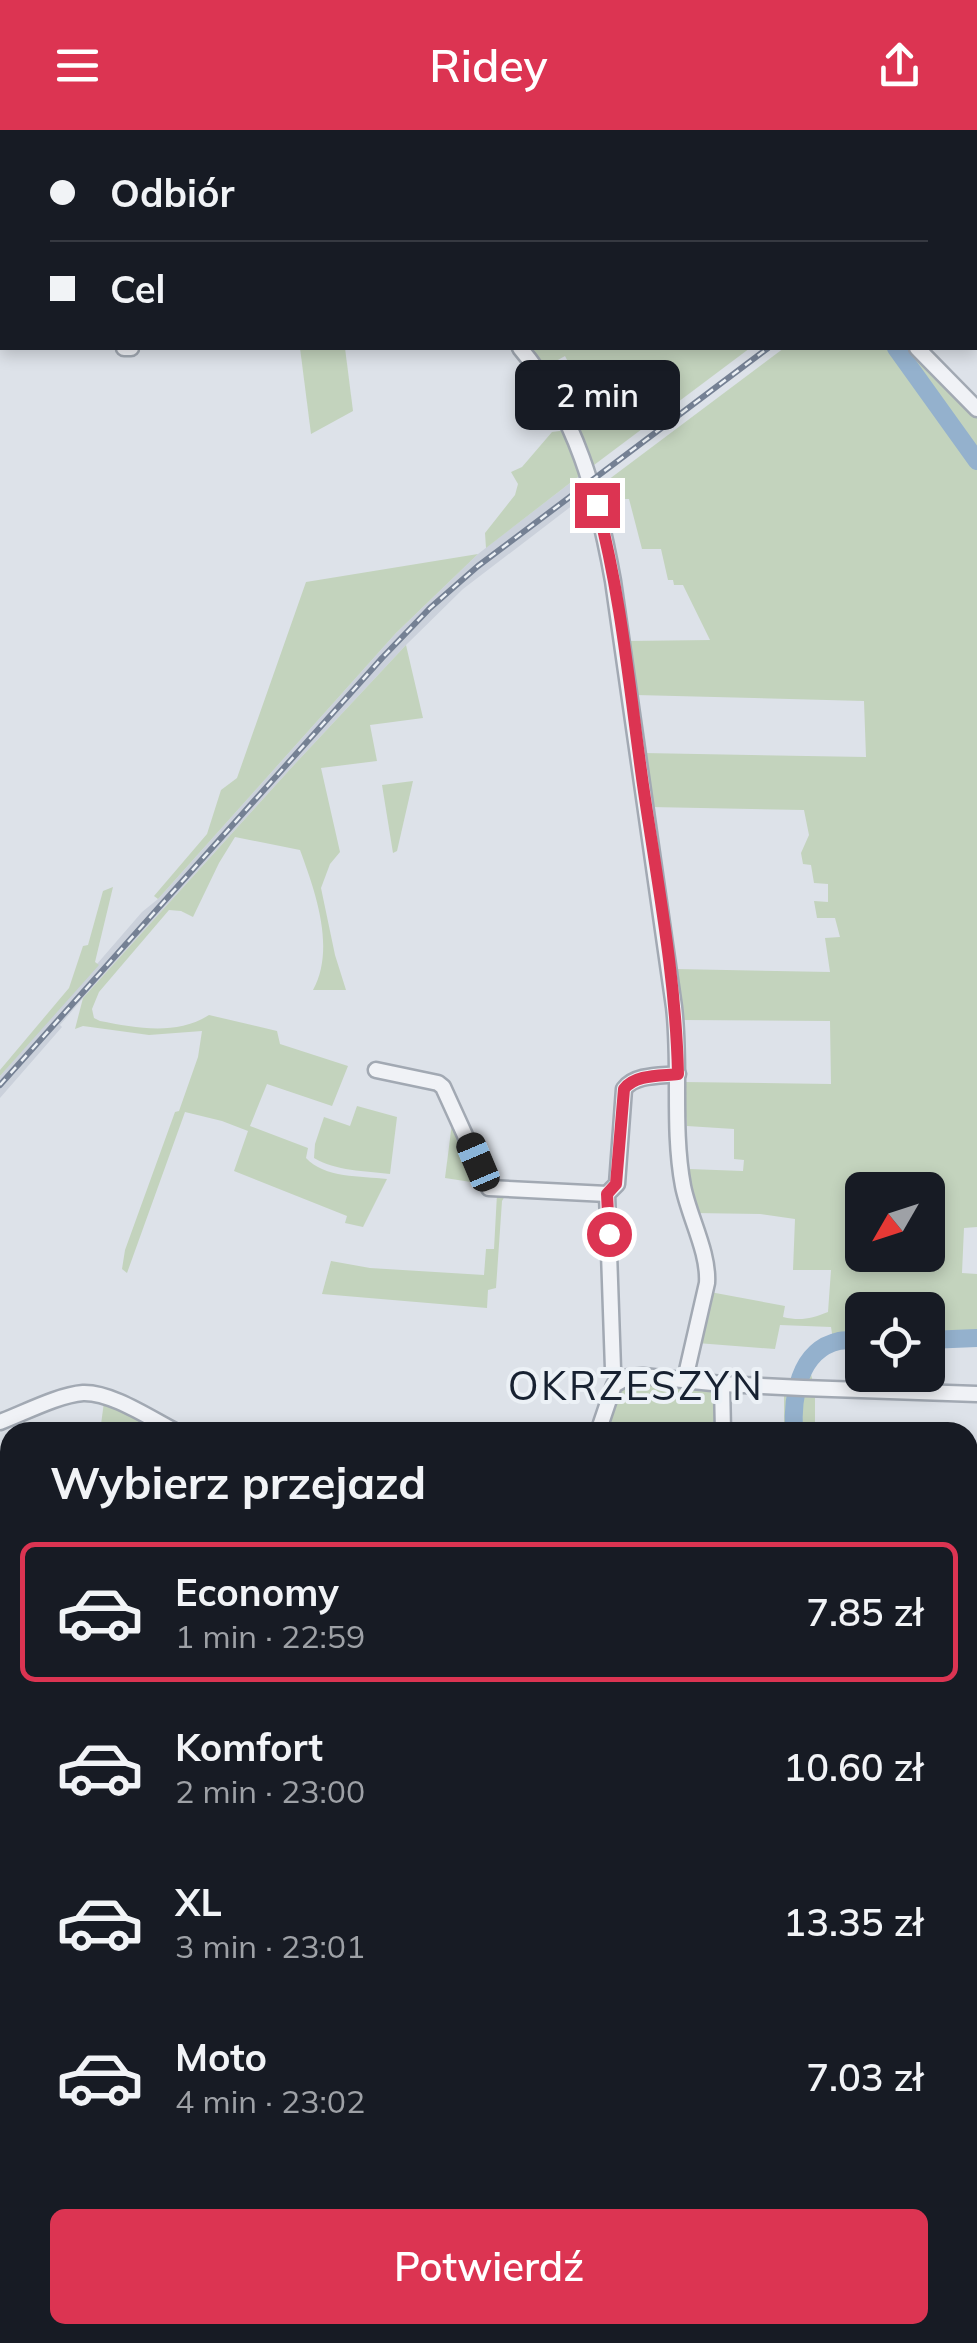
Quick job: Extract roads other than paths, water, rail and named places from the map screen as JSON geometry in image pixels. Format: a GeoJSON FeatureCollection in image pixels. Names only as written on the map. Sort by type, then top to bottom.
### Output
{"type":"FeatureCollection","features":[{"type":"Feature","properties":{"kind":"street"},"geometry":{"type":"LineString","coordinates":[[522,350],[551,389],[570,426],[591,480],[604,530],[670,967],[678,1036],[682,1184],[708,1278],[686,1379]]}},
{"type":"Feature","properties":{"kind":"street"},"geometry":{"type":"LineString","coordinates":[[919,350],[977,409]]}},
{"type":"Feature","properties":{"kind":"street"},"geometry":{"type":"LineString","coordinates":[[376,1070],[443,1088],[490,1188],[607,1194]]}},
{"type":"Feature","properties":{"kind":"street"},"geometry":{"type":"LineString","coordinates":[[619,1380],[613,1369],[607,1194],[616,1184],[623,1096],[626,1086],[635,1080],[678,1074]]}},
{"type":"Feature","properties":{"kind":"street"},"geometry":{"type":"LineString","coordinates":[[601,1422],[611,1390],[619,1380],[643,1376],[796,1388],[977,1394]]}},
{"type":"Feature","properties":{"kind":"street"},"geometry":{"type":"LineString","coordinates":[[722,1384],[723,1422]]}},
{"type":"Feature","properties":{"kind":"street"},"geometry":{"type":"LineString","coordinates":[[0,1422],[84,1393],[110,1398],[157,1422]]}},
{"type":"Feature","properties":{"kind":"waterway"},"geometry":{"type":"LineString","coordinates":[[897,350],[977,461]]}},
{"type":"Feature","properties":{"kind":"waterway"},"geometry":{"type":"LineString","coordinates":[[945,1339],[977,1338]]}},
{"type":"Feature","properties":{"kind":"waterway"},"geometry":{"type":"LineString","coordinates":[[794,1422],[794,1405],[806,1365],[825,1346],[845,1340]]}},
{"type":"Feature","properties":{"kind":"railway"},"geometry":{"type":"LineString","coordinates":[[0,1085],[430,608],[478,566],[765,350]]}},
{"type":"Feature","properties":{"kind":"district","name":"OKRZESZYN"},"geometry":{"type":"Point","coordinates":[636,1385]}}]}
